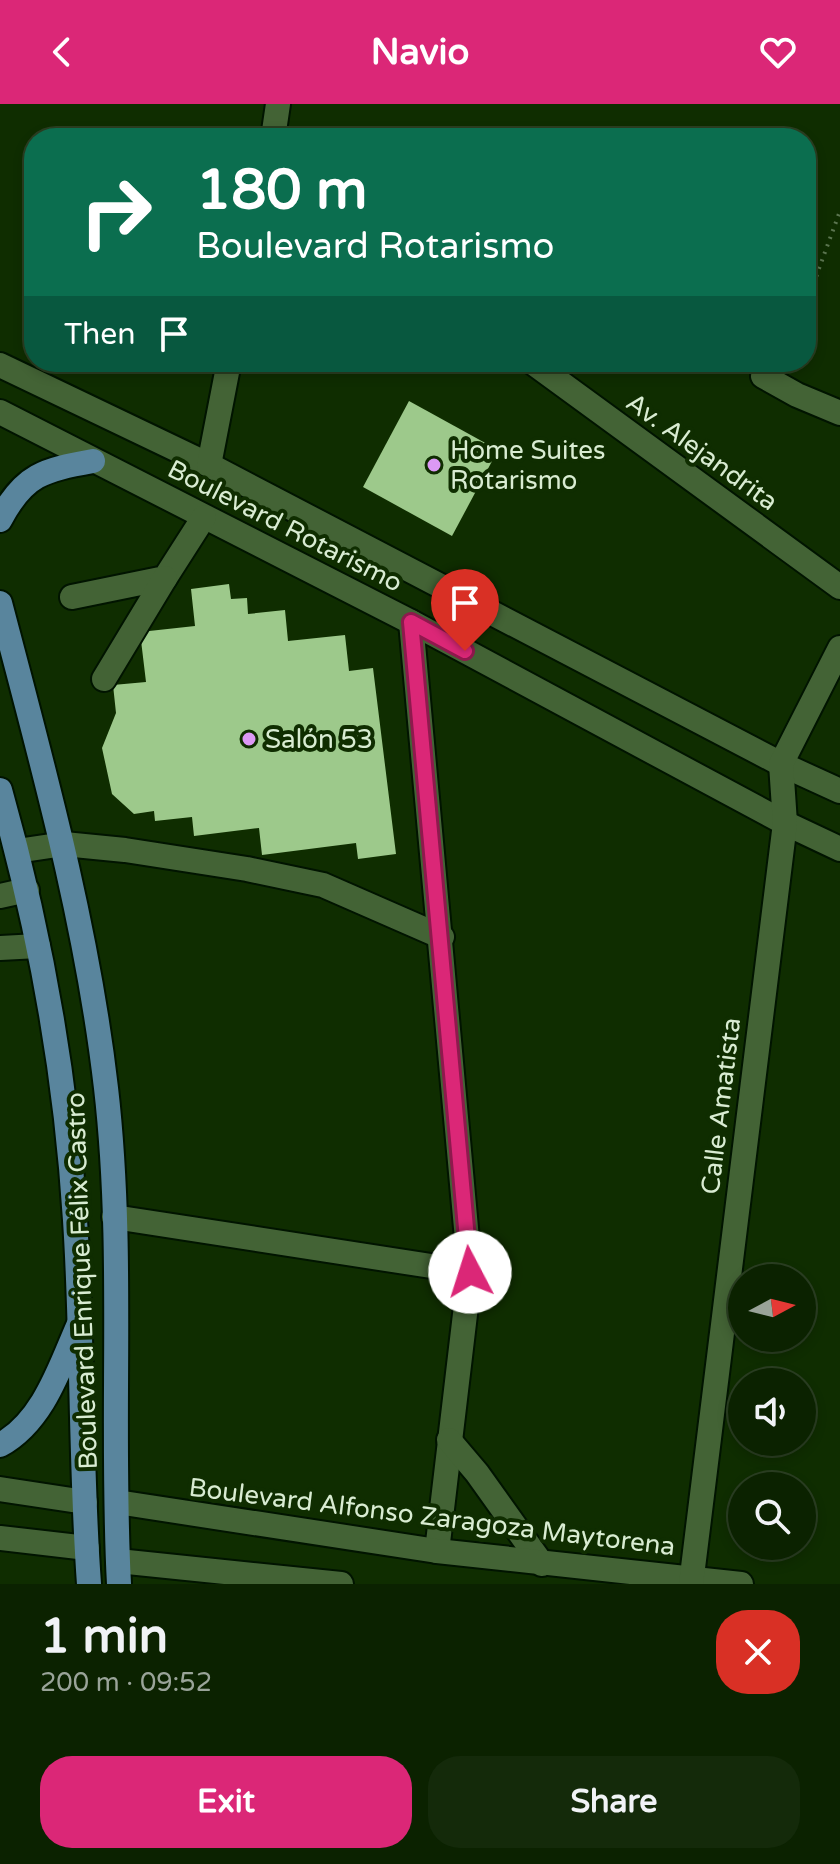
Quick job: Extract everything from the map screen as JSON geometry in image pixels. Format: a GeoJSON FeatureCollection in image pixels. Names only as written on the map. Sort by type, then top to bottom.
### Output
{"type":"FeatureCollection","features":[{"type":"Feature","properties":{"kind":"main road"},"geometry":{"type":"LineString","coordinates":[[0,520],[12,497],[27,482],[54,469],[93,461]]}},
{"type":"Feature","properties":{"kind":"main road","name":"Boulevard Enrique Félix Castro"},"geometry":{"type":"LineString","coordinates":[[0,603],[64,844],[106,1090],[114,1217],[119,1573]]}},
{"type":"Feature","properties":{"kind":"main road","name":"Boulevard Enrique Félix Castro"},"geometry":{"type":"LineString","coordinates":[[0,790],[27,890],[62,1079],[81,1320],[89,1584]]}},
{"type":"Feature","properties":{"kind":"main road"},"geometry":{"type":"LineString","coordinates":[[0,1445],[29,1419],[47,1396],[81,1320]]}},
{"type":"Feature","properties":{"kind":"street"},"geometry":{"type":"LineString","coordinates":[[274,128],[278,104]]}},
{"type":"Feature","properties":{"kind":"street","name":"Boulevard Rotarismo"},"geometry":{"type":"LineString","coordinates":[[0,365],[209,465],[781,764],[840,791]]}},
{"type":"Feature","properties":{"kind":"street"},"geometry":{"type":"LineString","coordinates":[[209,465],[227,372]]}},
{"type":"Feature","properties":{"kind":"street","name":"Av. Alejandrita"},"geometry":{"type":"LineString","coordinates":[[546,372],[840,587]]}},
{"type":"Feature","properties":{"kind":"street"},"geometry":{"type":"LineString","coordinates":[[763,376],[840,413]]}},
{"type":"Feature","properties":{"kind":"street","name":"Boulevard Rotarismo"},"geometry":{"type":"LineString","coordinates":[[0,412],[411,622],[785,823],[840,849]]}},
{"type":"Feature","properties":{"kind":"street"},"geometry":{"type":"LineString","coordinates":[[104,679],[204,517]]}},
{"type":"Feature","properties":{"kind":"street"},"geometry":{"type":"LineString","coordinates":[[72,597],[165,578]]}},
{"type":"Feature","properties":{"kind":"street"},"geometry":{"type":"LineString","coordinates":[[411,622],[470,1272],[437,1551]]}},
{"type":"Feature","properties":{"kind":"street"},"geometry":{"type":"LineString","coordinates":[[781,764],[840,648]]}},
{"type":"Feature","properties":{"kind":"street","name":"Calle Amatista"},"geometry":{"type":"LineString","coordinates":[[691,1582],[785,823],[781,764]]}},
{"type":"Feature","properties":{"kind":"street"},"geometry":{"type":"LineString","coordinates":[[17,851],[64,844],[125,850],[323,885],[442,937]]}},
{"type":"Feature","properties":{"kind":"street"},"geometry":{"type":"LineString","coordinates":[[0,896],[27,890]]}},
{"type":"Feature","properties":{"kind":"street"},"geometry":{"type":"LineString","coordinates":[[0,948],[38,946]]}},
{"type":"Feature","properties":{"kind":"street"},"geometry":{"type":"LineString","coordinates":[[114,1217],[470,1272]]}},
{"type":"Feature","properties":{"kind":"street"},"geometry":{"type":"LineString","coordinates":[[449,1440],[477,1473],[542,1564]]}},
{"type":"Feature","properties":{"kind":"street"},"geometry":{"type":"LineString","coordinates":[[0,1489],[85,1502]]}},
{"type":"Feature","properties":{"kind":"street","name":"Boulevard Alfonso Zaragoza Maytorena"},"geometry":{"type":"LineString","coordinates":[[117,1502],[437,1551],[691,1582],[741,1584]]}},
{"type":"Feature","properties":{"kind":"street"},"geometry":{"type":"LineString","coordinates":[[0,1538],[87,1548]]}},
{"type":"Feature","properties":{"kind":"street"},"geometry":{"type":"LineString","coordinates":[[119,1573],[341,1584]]}},
{"type":"Feature","properties":{"kind":"path"},"geometry":{"type":"LineString","coordinates":[[816,278],[840,211]]}},
{"type":"Feature","properties":{"kind":"building"},"geometry":{"type":"Polygon","coordinates":[[[409,401],[498,450],[452,536],[363,487],[409,401]]]}},
{"type":"Feature","properties":{"kind":"building"},"geometry":{"type":"Polygon","coordinates":[[[229,584],[231,599],[247,598],[248,614],[285,610],[288,641],[345,635],[349,671],[373,668],[396,854],[358,859],[356,843],[262,855],[259,828],[194,836],[192,817],[155,821],[154,811],[134,814],[112,794],[102,748],[116,713],[113,685],[146,682],[140,632],[195,626],[191,589],[229,584]]]}},
{"type":"Feature","properties":{"kind":"place","name":"Home Suites Rotarismo"},"geometry":{"type":"Point","coordinates":[434,465]}},
{"type":"Feature","properties":{"kind":"place","name":"Salón 53"},"geometry":{"type":"Point","coordinates":[249,739]}},
{"type":"Feature","properties":{"kind":"route"},"geometry":{"type":"LineString","coordinates":[[465,651],[411,622],[470,1272]]}}]}
